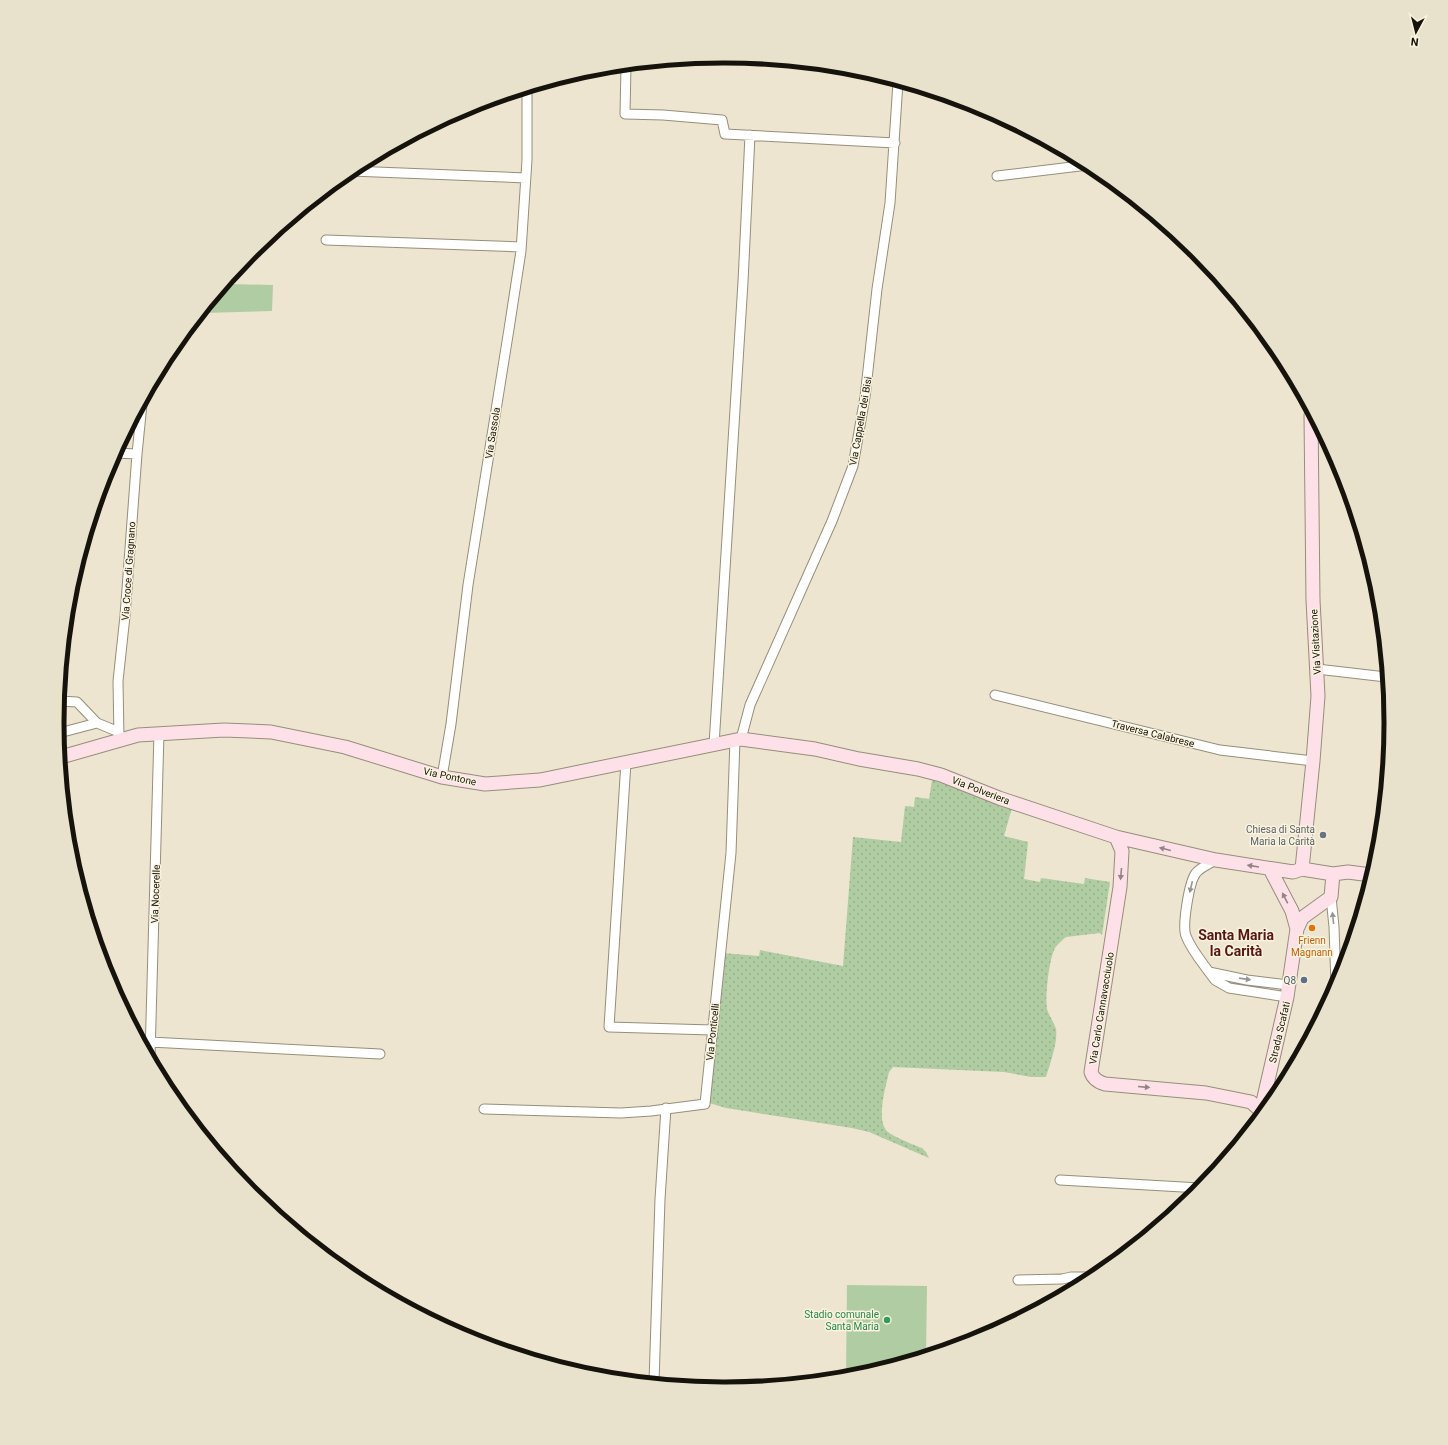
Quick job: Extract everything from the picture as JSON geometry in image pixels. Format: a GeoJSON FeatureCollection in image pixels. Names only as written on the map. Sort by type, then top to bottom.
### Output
{"type":"FeatureCollection","features":[{"type":"Feature","properties":{"kind":"street"},"geometry":{"type":"LineString","coordinates":[[626,71],[625,114],[663,115],[722,120],[725,134],[895,143]]}},
{"type":"Feature","properties":{"kind":"street","name":"Via Cappella dei Bisi"},"geometry":{"type":"LineString","coordinates":[[738,740],[750,705],[832,521],[853,466],[865,396],[877,289],[890,203],[898,86]]}},
{"type":"Feature","properties":{"kind":"street","name":"Via Sassola"},"geometry":{"type":"LineString","coordinates":[[442,776],[451,724],[468,585],[521,247],[527,160],[527,93]]}},
{"type":"Feature","properties":{"kind":"street"},"geometry":{"type":"LineString","coordinates":[[714,745],[743,282],[750,135]]}},
{"type":"Feature","properties":{"kind":"street"},"geometry":{"type":"LineString","coordinates":[[997,176],[1078,166]]}},
{"type":"Feature","properties":{"kind":"street"},"geometry":{"type":"LineString","coordinates":[[362,171],[526,178]]}},
{"type":"Feature","properties":{"kind":"street"},"geometry":{"type":"LineString","coordinates":[[326,240],[521,247]]}},
{"type":"Feature","properties":{"kind":"street","name":"Via Croce di Gragnano"},"geometry":{"type":"LineString","coordinates":[[119,736],[118,681],[125,616],[141,416]]}},
{"type":"Feature","properties":{"kind":"street","name":"Via Visitazione"},"geometry":{"type":"LineString","coordinates":[[1302,869],[1318,696],[1313,600],[1312,425]]}},
{"type":"Feature","properties":{"kind":"street"},"geometry":{"type":"LineString","coordinates":[[123,453],[137,454]]}},
{"type":"Feature","properties":{"kind":"street"},"geometry":{"type":"LineString","coordinates":[[1317,669],[1382,677]]}},
{"type":"Feature","properties":{"kind":"street","name":"Traversa Calabrese"},"geometry":{"type":"LineString","coordinates":[[995,695],[1220,750],[1313,761]]}},
{"type":"Feature","properties":{"kind":"street"},"geometry":{"type":"LineString","coordinates":[[65,701],[77,702],[97,723],[119,736]]}},
{"type":"Feature","properties":{"kind":"street"},"geometry":{"type":"LineString","coordinates":[[64,732],[97,723]]}},
{"type":"Feature","properties":{"kind":"street","name":"Via Pontone"},"geometry":{"type":"LineString","coordinates":[[66,755],[119,736],[224,730],[271,732],[345,747],[442,776],[485,784],[540,780],[738,740]]}},
{"type":"Feature","properties":{"kind":"street","name":"Via Nocerelle"},"geometry":{"type":"LineString","coordinates":[[150,1046],[160,733]]}},
{"type":"Feature","properties":{"kind":"street","name":"Via Polveriera"},"geometry":{"type":"LineString","coordinates":[[738,740],[815,749],[941,775],[1021,805],[1116,836],[1216,860]]}},
{"type":"Feature","properties":{"kind":"street","name":"Via Ponticelli"},"geometry":{"type":"LineString","coordinates":[[484,1109],[621,1113],[651,1111],[704,1104],[731,853],[738,740]]}},
{"type":"Feature","properties":{"kind":"street"},"geometry":{"type":"LineString","coordinates":[[626,762],[609,1027],[712,1030]]}},
{"type":"Feature","properties":{"kind":"street","name":"Via Carlo Cannavacciuolo"},"geometry":{"type":"LineString","coordinates":[[1116,836],[1122,852],[1120,887],[1091,1072],[1092,1077],[1105,1084],[1206,1093],[1251,1102],[1257,1110]]}},
{"type":"Feature","properties":{"kind":"street"},"geometry":{"type":"LineString","coordinates":[[1122,852],[1134,841]]}},
{"type":"Feature","properties":{"kind":"street"},"geometry":{"type":"LineString","coordinates":[[1330,897],[1305,915],[1297,929],[1288,991],[1229,988],[1215,980],[1189,943],[1184,930],[1191,884],[1195,874],[1202,867],[1216,860],[1293,872],[1302,869],[1333,874],[1348,872],[1365,874]]}},
{"type":"Feature","properties":{"kind":"street"},"geometry":{"type":"LineString","coordinates":[[1270,869],[1292,911],[1297,929]]}},
{"type":"Feature","properties":{"kind":"street"},"geometry":{"type":"LineString","coordinates":[[1333,874],[1330,897],[1334,927],[1335,969]]}},
{"type":"Feature","properties":{"kind":"street","name":"Strada Scafati"},"geometry":{"type":"LineString","coordinates":[[1262,1102],[1288,991]]}},
{"type":"Feature","properties":{"kind":"street"},"geometry":{"type":"LineString","coordinates":[[150,1042],[380,1054]]}},
{"type":"Feature","properties":{"kind":"street"},"geometry":{"type":"LineString","coordinates":[[654,1378],[660,1207],[666,1108]]}},
{"type":"Feature","properties":{"kind":"street"},"geometry":{"type":"LineString","coordinates":[[1060,1180],[1191,1188]]}},
{"type":"Feature","properties":{"kind":"street"},"geometry":{"type":"LineString","coordinates":[[1018,1280],[1081,1277]]}},
{"type":"Feature","properties":{"kind":"green space"},"geometry":{"type":"Polygon","coordinates":[[[232,284],[273,285],[272,311],[208,313],[232,284]]]}},
{"type":"Feature","properties":{"kind":"green space"},"geometry":{"type":"Polygon","coordinates":[[[932,780],[1012,808],[1004,836],[1028,842],[1024,879],[1040,882],[1041,878],[1084,884],[1085,878],[1110,882],[1102,935],[1100,933],[1066,937],[1055,948],[1053,953],[1048,978],[1047,1009],[1056,1029],[1056,1040],[1046,1077],[1031,1077],[1004,1072],[893,1067],[889,1072],[882,1103],[882,1120],[884,1127],[888,1132],[904,1141],[922,1148],[929,1158],[869,1132],[726,1108],[709,1103],[723,953],[759,956],[760,950],[843,966],[853,837],[901,842],[905,806],[914,807],[915,797],[929,799],[932,780]]]}},
{"type":"Feature","properties":{"kind":"green space","name":"Stadio comunale Santa Maria"},"geometry":{"type":"Polygon","coordinates":[[[847,1285],[927,1286],[926,1350],[895,1360],[846,1370],[847,1285]]]}},
{"type":"Feature","properties":{"kind":"place","name":"Chiesa di Santa Maria la Carità"},"geometry":{"type":"Point","coordinates":[1323,835]}},
{"type":"Feature","properties":{"kind":"place","name":"Frienn Magnann"},"geometry":{"type":"Point","coordinates":[1312,928]}},
{"type":"Feature","properties":{"kind":"place","name":"Q8"},"geometry":{"type":"Point","coordinates":[1304,980]}},
{"type":"Feature","properties":{"kind":"place","name":"Stadio comunale Santa Maria"},"geometry":{"type":"Point","coordinates":[887,1320]}},
{"type":"Feature","properties":{"kind":"district","name":"Santa Maria la Carità"},"geometry":{"type":"Point","coordinates":[1236,944]}}]}
